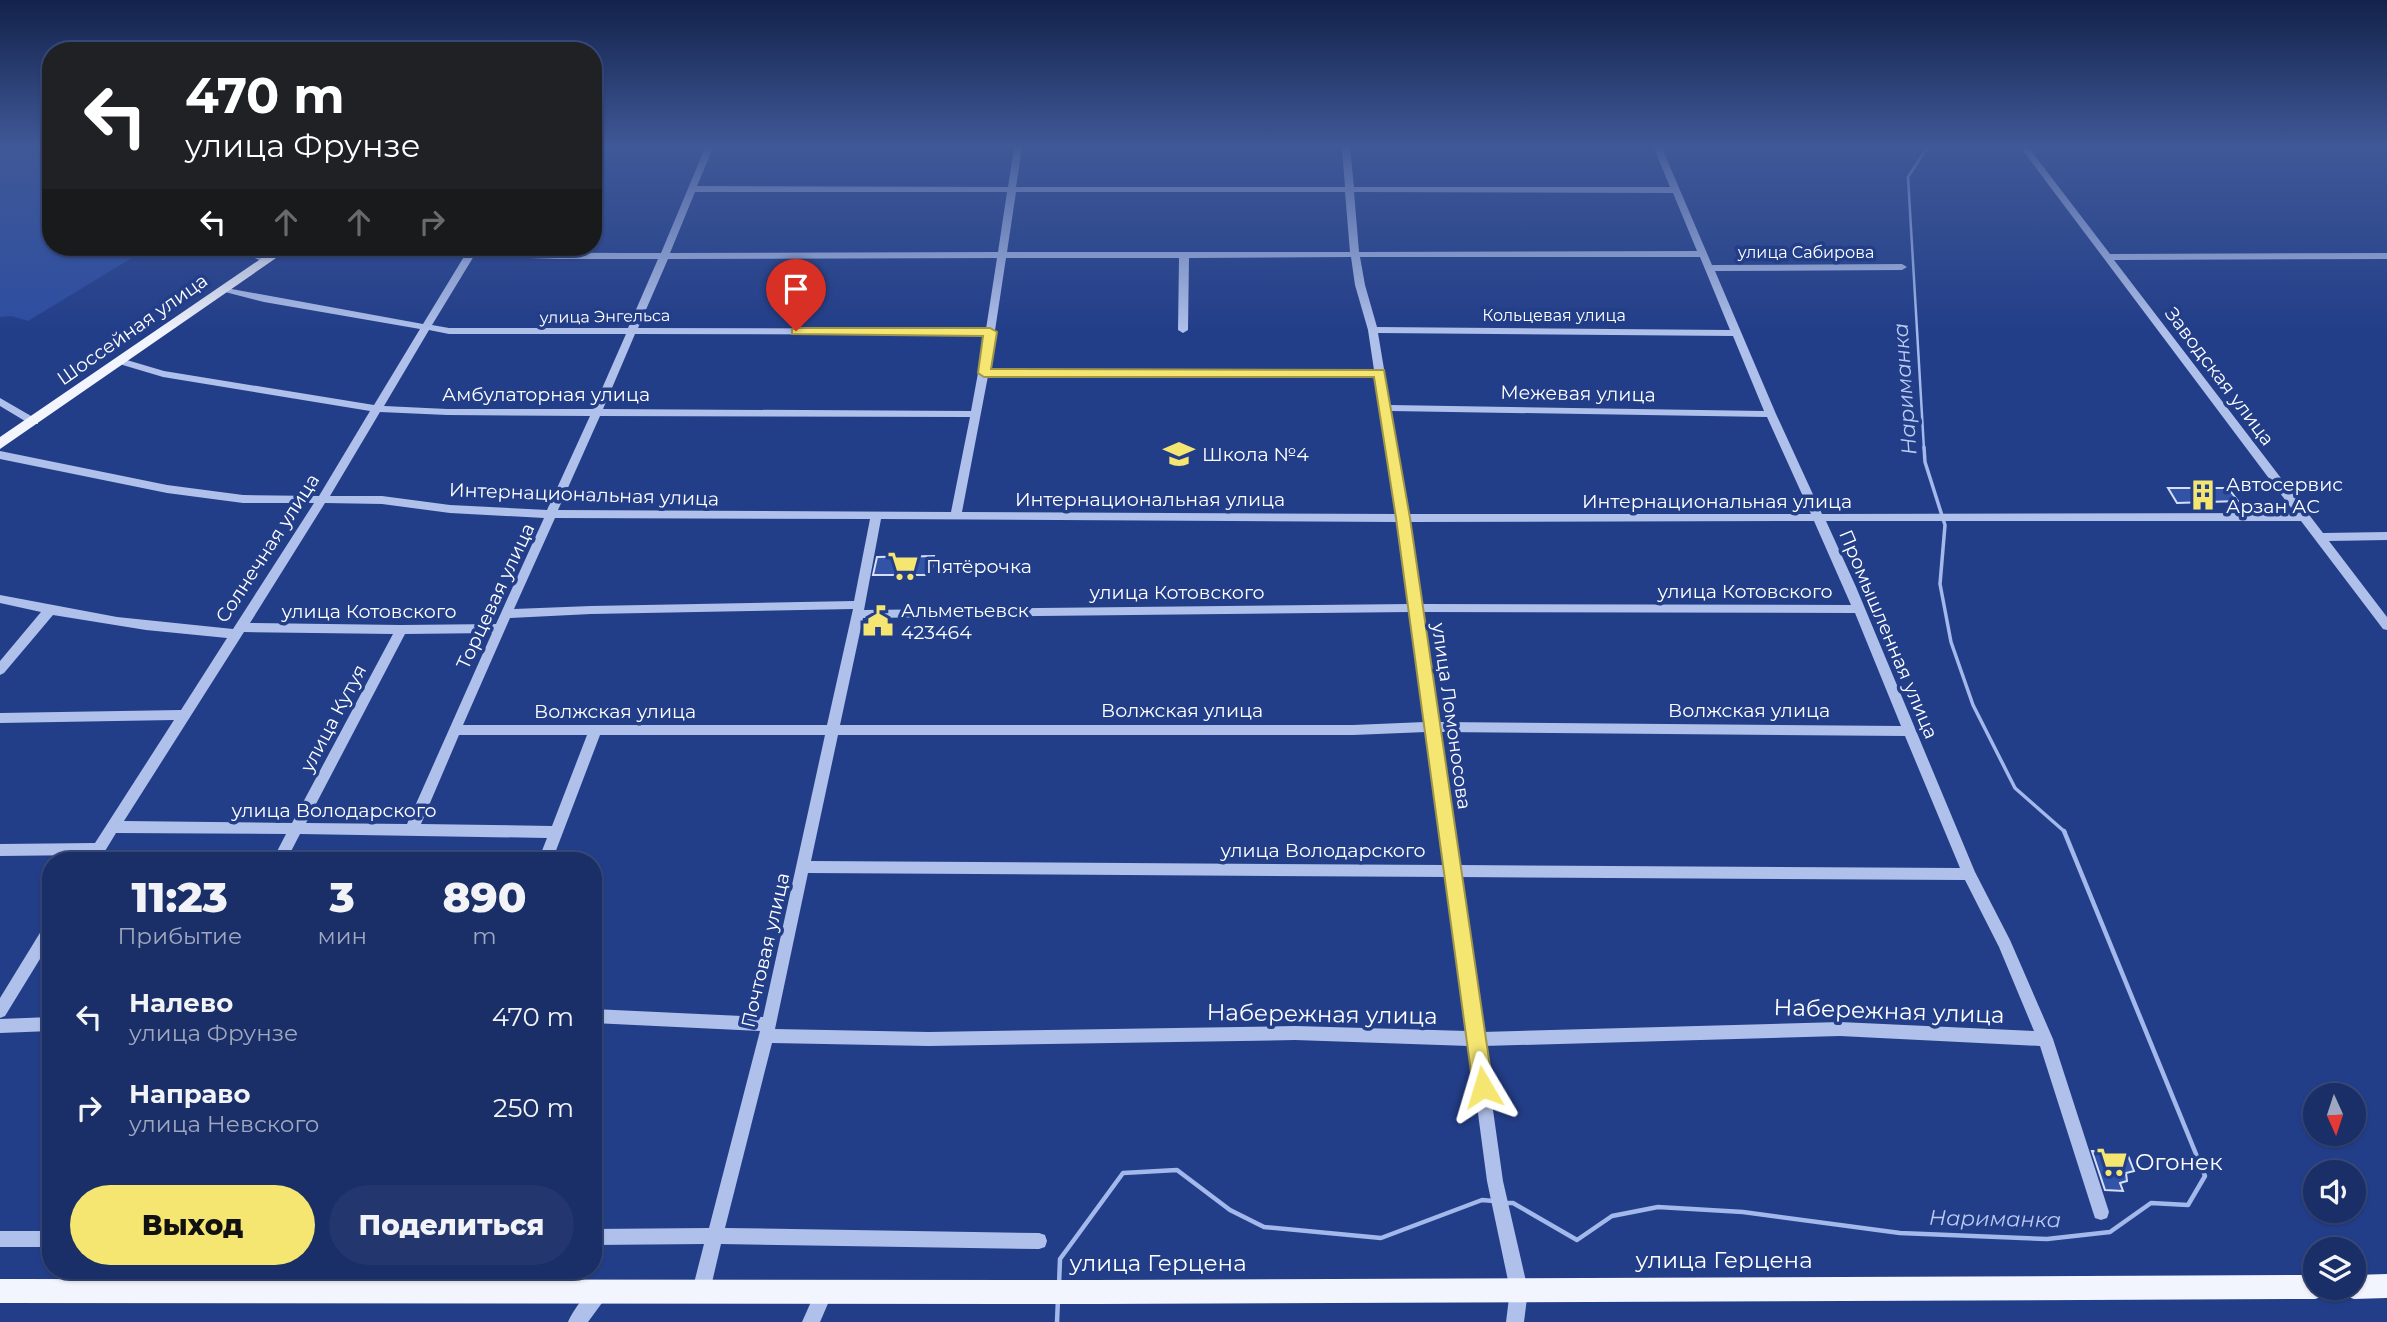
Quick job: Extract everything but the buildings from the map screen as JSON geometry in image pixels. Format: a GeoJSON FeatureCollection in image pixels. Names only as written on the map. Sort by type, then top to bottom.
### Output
{"type":"FeatureCollection","features":[{"type":"Feature","properties":{"kind":"main road","name":"Шоссейная улица"},"geometry":{"type":"LineString","coordinates":[[0,444],[273,256]]}},
{"type":"Feature","properties":{"kind":"main road","name":"улица Герцена"},"geometry":{"type":"LineString","coordinates":[[0,1291],[388,1281],[601,1292],[2303,1287]]}},
{"type":"Feature","properties":{"kind":"main road"},"geometry":{"type":"LineString","coordinates":[[2366,1287],[2387,1286]]}},
{"type":"Feature","properties":{"kind":"street","name":"Торцевая улица"},"geometry":{"type":"LineString","coordinates":[[412,828],[683,210]]}},
{"type":"Feature","properties":{"kind":"street"},"geometry":{"type":"LineString","coordinates":[[956,516],[984,373],[1010,210]]}},
{"type":"Feature","properties":{"kind":"street","name":"улица Ломоносова"},"geometry":{"type":"LineString","coordinates":[[1352,210],[1360,285],[1373,330],[1403,518],[1495,1181],[1519,1290]]}},
{"type":"Feature","properties":{"kind":"street","name":"Промышленная улица"},"geometry":{"type":"LineString","coordinates":[[1684,210],[1735,333],[1858,609],[1969,874],[2005,944],[2045,1039],[2101,1212]]}},
{"type":"Feature","properties":{"kind":"street","name":"Заводская улица"},"geometry":{"type":"LineString","coordinates":[[2073,210],[2387,626]]}},
{"type":"Feature","properties":{"kind":"street"},"geometry":{"type":"LineString","coordinates":[[1183,330],[1184,254]]}},
{"type":"Feature","properties":{"kind":"street"},"geometry":{"type":"LineString","coordinates":[[602,255],[1703,254]]}},
{"type":"Feature","properties":{"kind":"street"},"geometry":{"type":"LineString","coordinates":[[257,256],[267,260]]}},
{"type":"Feature","properties":{"kind":"street","name":"Солнечная улица"},"geometry":{"type":"LineString","coordinates":[[97,852],[323,498],[469,256]]}},
{"type":"Feature","properties":{"kind":"street"},"geometry":{"type":"LineString","coordinates":[[2109,257],[2387,256]]}},
{"type":"Feature","properties":{"kind":"street","name":"улица Сабирова"},"geometry":{"type":"LineString","coordinates":[[1709,268],[1902,267]]}},
{"type":"Feature","properties":{"kind":"street","name":"улица Энгельса"},"geometry":{"type":"LineString","coordinates":[[224,289],[264,299],[427,328],[502,332],[990,332]]}},
{"type":"Feature","properties":{"kind":"street","name":"Кольцевая улица"},"geometry":{"type":"LineString","coordinates":[[1373,330],[1735,333]]}},
{"type":"Feature","properties":{"kind":"street","name":"Амбулаторная улица"},"geometry":{"type":"LineString","coordinates":[[120,361],[163,374],[377,409],[447,412],[976,414]]}},
{"type":"Feature","properties":{"kind":"street"},"geometry":{"type":"LineString","coordinates":[[984,373],[1380,373]]}},
{"type":"Feature","properties":{"kind":"street"},"geometry":{"type":"LineString","coordinates":[[0,401],[34,422]]}},
{"type":"Feature","properties":{"kind":"street","name":"Межевая улица"},"geometry":{"type":"LineString","coordinates":[[1385,408],[1771,414]]}},
{"type":"Feature","properties":{"kind":"street","name":"Интернациональная улица"},"geometry":{"type":"LineString","coordinates":[[0,456],[167,489],[243,499],[382,500],[450,509],[551,514],[1818,519],[2305,517]]}},
{"type":"Feature","properties":{"kind":"street","name":"Почтовая улица"},"geometry":{"type":"LineString","coordinates":[[701,1291],[767,1030],[833,730],[876,516]]}},
{"type":"Feature","properties":{"kind":"street"},"geometry":{"type":"LineString","coordinates":[[2319,537],[2387,536]]}},
{"type":"Feature","properties":{"kind":"street","name":"улица Котовского"},"geometry":{"type":"LineString","coordinates":[[0,599],[50,611],[185,631],[498,628]]}},
{"type":"Feature","properties":{"kind":"street","name":"улица Котовского"},"geometry":{"type":"LineString","coordinates":[[507,614],[591,610],[1858,609]]}},
{"type":"Feature","properties":{"kind":"street"},"geometry":{"type":"LineString","coordinates":[[0,670],[50,611]]}},
{"type":"Feature","properties":{"kind":"street","name":"улица Кутуя"},"geometry":{"type":"LineString","coordinates":[[284,852],[401,630]]}},
{"type":"Feature","properties":{"kind":"street"},"geometry":{"type":"LineString","coordinates":[[0,718],[183,715]]}},
{"type":"Feature","properties":{"kind":"street","name":"Волжская улица"},"geometry":{"type":"LineString","coordinates":[[454,730],[1353,730],[1432,727],[1910,731]]}},
{"type":"Feature","properties":{"kind":"street"},"geometry":{"type":"LineString","coordinates":[[548,852],[595,731]]}},
{"type":"Feature","properties":{"kind":"street","name":"улица Володарского"},"geometry":{"type":"LineString","coordinates":[[113,827],[295,830],[412,828],[556,832]]}},
{"type":"Feature","properties":{"kind":"street"},"geometry":{"type":"LineString","coordinates":[[0,850],[42,852]]}},
{"type":"Feature","properties":{"kind":"street","name":"улица Володарского"},"geometry":{"type":"LineString","coordinates":[[803,867],[1969,874]]}},
{"type":"Feature","properties":{"kind":"street"},"geometry":{"type":"LineString","coordinates":[[0,1011],[42,943]]}},
{"type":"Feature","properties":{"kind":"street","name":"Набережная улица"},"geometry":{"type":"LineString","coordinates":[[602,1017],[929,1039],[1294,1033],[1477,1039],[1840,1029],[2045,1039]]}},
{"type":"Feature","properties":{"kind":"street"},"geometry":{"type":"LineString","coordinates":[[0,1026],[42,1024]]}},
{"type":"Feature","properties":{"kind":"street"},"geometry":{"type":"LineString","coordinates":[[602,1237],[1039,1241]]}},
{"type":"Feature","properties":{"kind":"street"},"geometry":{"type":"LineString","coordinates":[[0,1239],[42,1239]]}},
{"type":"Feature","properties":{"kind":"street"},"geometry":{"type":"LineString","coordinates":[[1515,1322],[1519,1290]]}},
{"type":"Feature","properties":{"kind":"street"},"geometry":{"type":"LineString","coordinates":[[577,1322],[601,1292]]}},
{"type":"Feature","properties":{"kind":"street"},"geometry":{"type":"LineString","coordinates":[[811,1322],[824,1292]]}},
{"type":"Feature","properties":{"kind":"shaded area"},"geometry":{"type":"Polygon","coordinates":[[[0,210],[42,210],[42,256],[135,256],[28,321],[11,316],[0,317],[0,210]]]}},
{"type":"Feature","properties":{"kind":"waterway","name":"Нариманка"},"geometry":{"type":"LineString","coordinates":[[1910,210],[1924,449]]}},
{"type":"Feature","properties":{"kind":"waterway","name":"Нариманка"},"geometry":{"type":"LineString","coordinates":[[1924,447],[1925,462],[1945,525],[1940,584],[1951,642],[1973,705],[2015,788],[2064,831]]}},
{"type":"Feature","properties":{"kind":"waterway","name":"Нариманка"},"geometry":{"type":"LineString","coordinates":[[1505,1203],[1513,1203],[1577,1240],[1612,1216],[1658,1207],[1743,1212],[1900,1233],[2047,1239],[2110,1232],[2151,1203],[2188,1205],[2205,1176],[2064,831]]}},
{"type":"Feature","properties":{"kind":"waterway","name":"Нариманка"},"geometry":{"type":"LineString","coordinates":[[1059,1285],[1060,1259],[1123,1173],[1177,1170],[1230,1210],[1264,1227],[1381,1238],[1482,1200],[1494,1201]]}},
{"type":"Feature","properties":{"kind":"waterway","name":"Нариманка"},"geometry":{"type":"LineString","coordinates":[[1057,1322],[1058,1299]]}},
{"type":"Feature","properties":{"kind":"place","name":"Школа №4"},"geometry":{"type":"Point","coordinates":[1179,454]}},
{"type":"Feature","properties":{"kind":"place","name":"Автосервис Арзан АС"},"geometry":{"type":"Point","coordinates":[2203,495]}},
{"type":"Feature","properties":{"kind":"place","name":"Пятёрочка"},"geometry":{"type":"Point","coordinates":[903,566]}},
{"type":"Feature","properties":{"kind":"place","name":"Альметьевск 423464"},"geometry":{"type":"Point","coordinates":[878,621]}},
{"type":"Feature","properties":{"kind":"place","name":"Огонек"},"geometry":{"type":"Point","coordinates":[2112,1162]}},
{"type":"Feature","properties":{"kind":"route"},"geometry":{"type":"LineString","coordinates":[[796,331],[990,332],[984,373],[1380,373],[1483,1087]]}}]}
